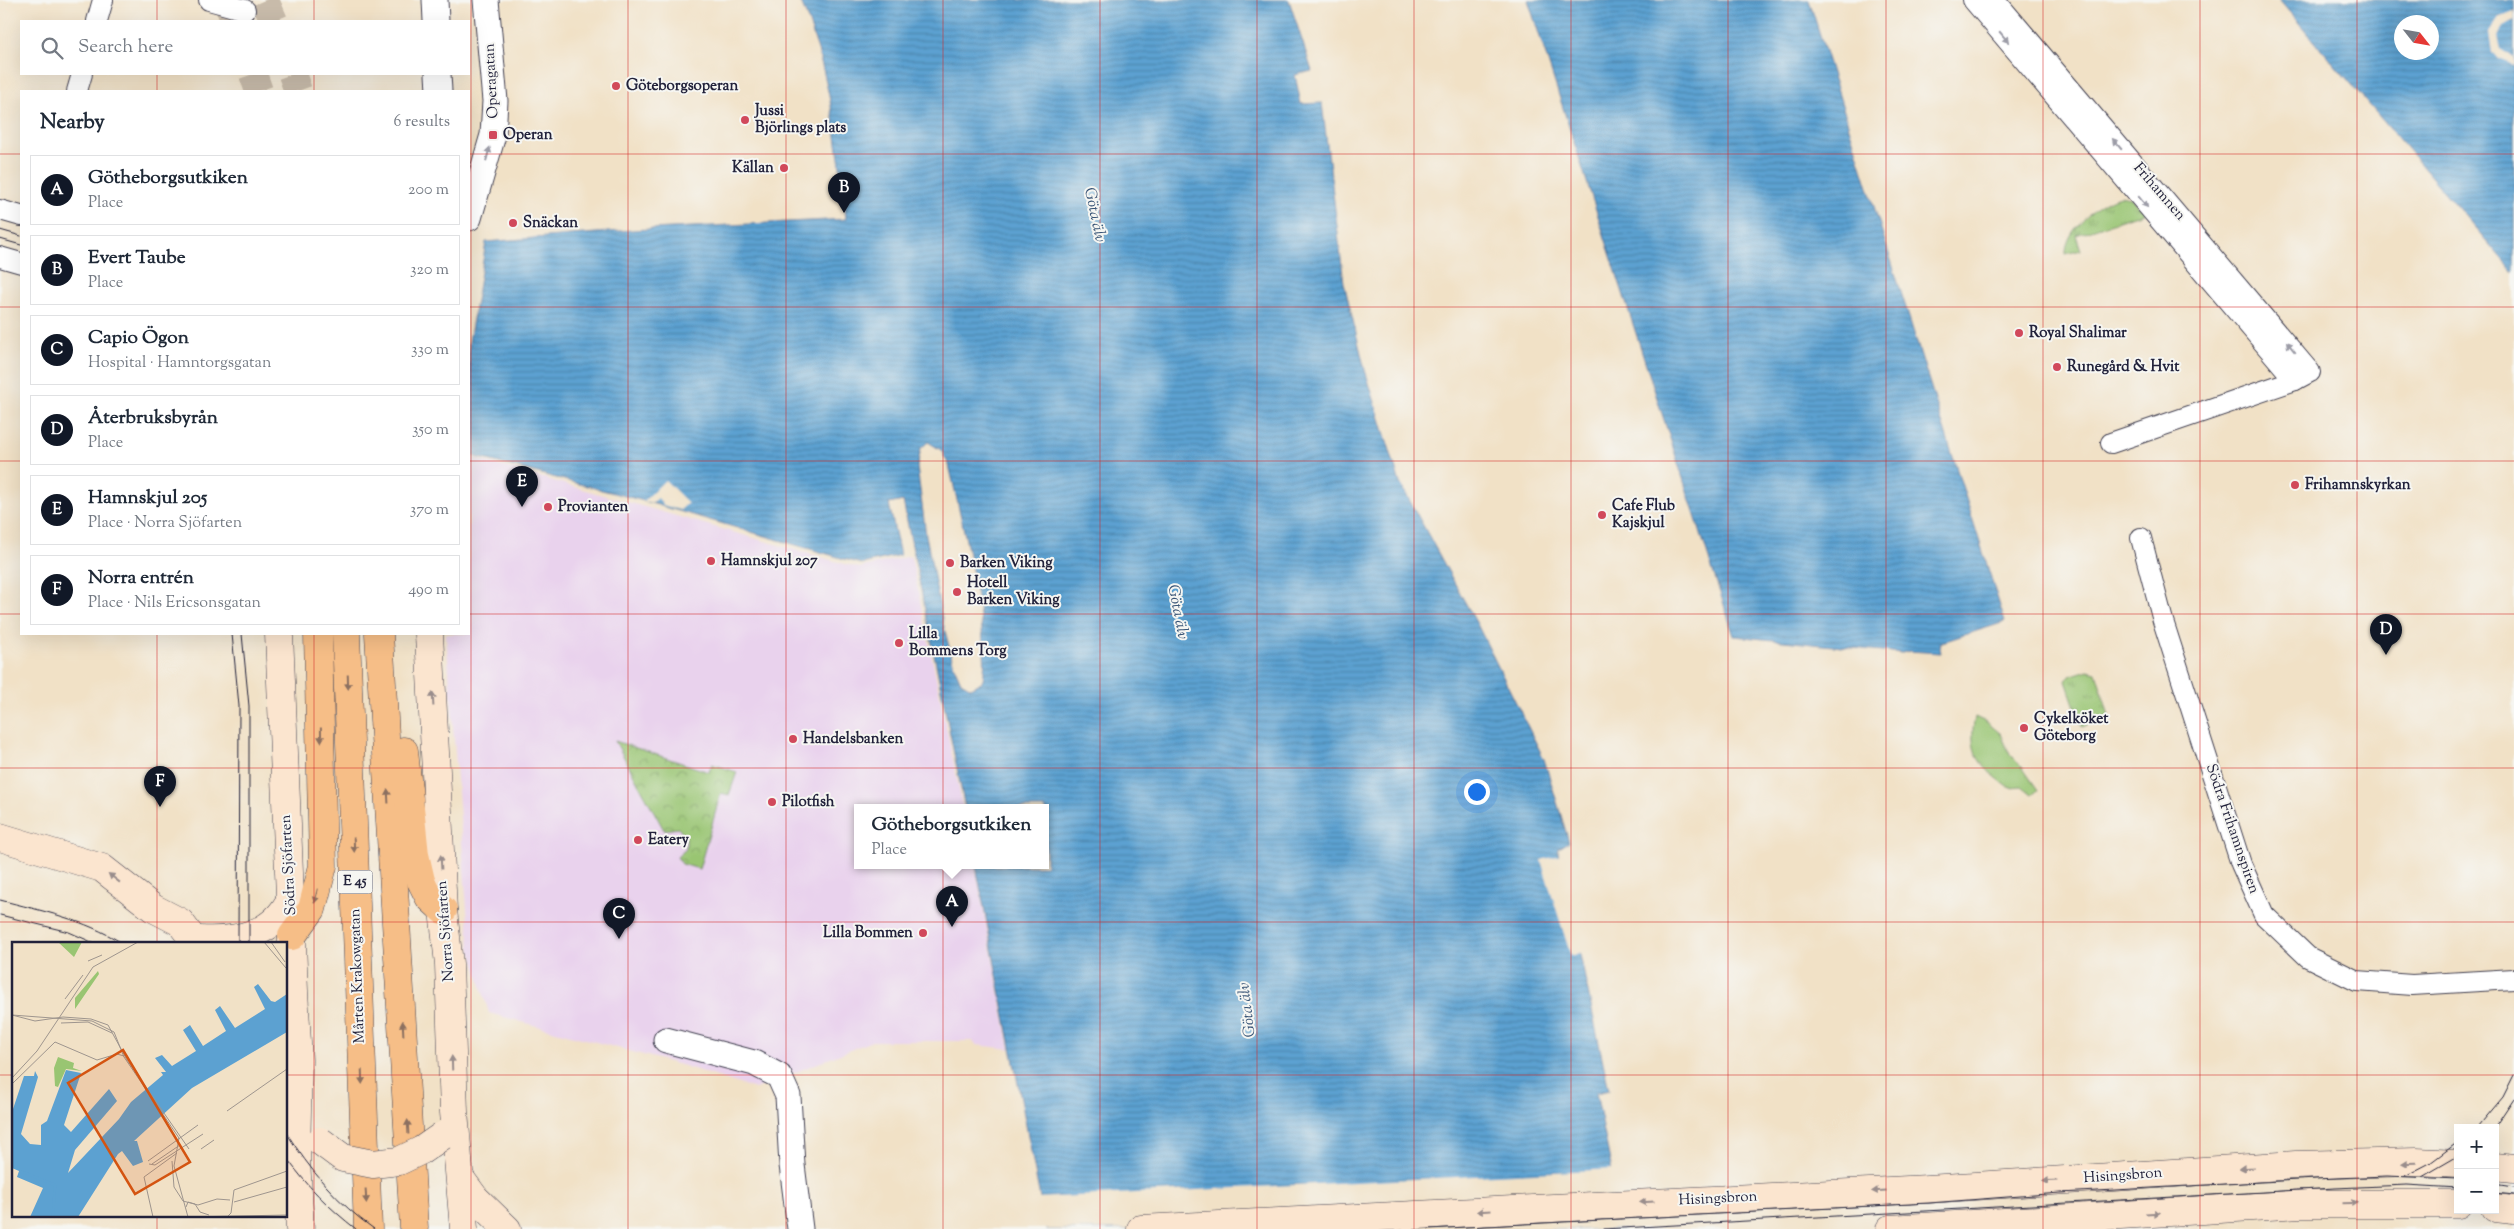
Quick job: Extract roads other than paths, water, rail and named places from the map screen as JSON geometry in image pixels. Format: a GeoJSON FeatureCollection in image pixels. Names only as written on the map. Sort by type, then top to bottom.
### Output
{"type":"FeatureCollection","features":[{"type":"Feature","properties":{"kind":"highway"},"geometry":{"type":"LineString","coordinates":[[292,936],[312,909],[323,866],[318,635]]}},
{"type":"Feature","properties":{"kind":"highway","name":"Mårten Krakowgatan"},"geometry":{"type":"LineString","coordinates":[[346,635],[368,1229]]}},
{"type":"Feature","properties":{"kind":"highway","name":"E 45"},"geometry":{"type":"LineString","coordinates":[[379,635],[414,1228]]}},
{"type":"Feature","properties":{"kind":"highway"},"geometry":{"type":"LineString","coordinates":[[397,635],[405,764],[415,855],[421,881],[429,897],[443,910]]}},
{"type":"Feature","properties":{"kind":"main road","name":"Södra Sjöfarten"},"geometry":{"type":"LineString","coordinates":[[279,635],[291,898],[292,936],[290,969],[299,1096],[296,1158],[300,1229]]}},
{"type":"Feature","properties":{"kind":"main road","name":"Norra Sjöfarten"},"geometry":{"type":"LineString","coordinates":[[429,635],[443,910],[449,964],[454,1112],[464,1229]]}},
{"type":"Feature","properties":{"kind":"main road"},"geometry":{"type":"LineString","coordinates":[[0,837],[102,868],[152,908],[180,922],[190,940],[222,941],[243,938],[269,926],[284,913],[291,898]]}},
{"type":"Feature","properties":{"kind":"main road","name":"Södra Sjöfarten"},"geometry":{"type":"LineString","coordinates":[[299,1096],[312,1132],[320,1141],[343,1158],[373,1164],[399,1161],[422,1150],[442,1136],[451,1123],[454,1112]]}},
{"type":"Feature","properties":{"kind":"main road","name":"Hisingsbron"},"geometry":{"type":"LineString","coordinates":[[1141,1229],[1928,1189],[2296,1165],[2416,1162],[2454,1164]]}},
{"type":"Feature","properties":{"kind":"main road"},"geometry":{"type":"LineString","coordinates":[[2499,1167],[2514,1169]]}},
{"type":"Feature","properties":{"kind":"main road"},"geometry":{"type":"LineString","coordinates":[[461,1180],[475,1198],[507,1229]]}},
{"type":"Feature","properties":{"kind":"main road"},"geometry":{"type":"LineString","coordinates":[[1890,1229],[2301,1204],[2454,1204]]}},
{"type":"Feature","properties":{"kind":"main road"},"geometry":{"type":"LineString","coordinates":[[2499,1208],[2514,1210]]}},
{"type":"Feature","properties":{"kind":"street"},"geometry":{"type":"LineString","coordinates":[[97,20],[103,0]]}},
{"type":"Feature","properties":{"kind":"street"},"geometry":{"type":"LineString","coordinates":[[435,0],[436,20]]}},
{"type":"Feature","properties":{"kind":"street","name":"Operagatan"},"geometry":{"type":"LineString","coordinates":[[470,214],[493,134],[495,101],[486,0]]}},
{"type":"Feature","properties":{"kind":"street","name":"Frihamnen"},"geometry":{"type":"LineString","coordinates":[[1973,0],[2295,380],[2310,372],[1995,0]]}},
{"type":"Feature","properties":{"kind":"street"},"geometry":{"type":"LineString","coordinates":[[77,90],[82,75]]}},
{"type":"Feature","properties":{"kind":"street"},"geometry":{"type":"LineString","coordinates":[[438,75],[439,90]]}},
{"type":"Feature","properties":{"kind":"street"},"geometry":{"type":"LineString","coordinates":[[0,210],[20,216]]}},
{"type":"Feature","properties":{"kind":"street"},"geometry":{"type":"LineString","coordinates":[[0,257],[20,263]]}},
{"type":"Feature","properties":{"kind":"street"},"geometry":{"type":"LineString","coordinates":[[2111,443],[2295,380]]}},
{"type":"Feature","properties":{"kind":"street","name":"Södra Frihamnspiren"},"geometry":{"type":"LineString","coordinates":[[2141,538],[2163,621],[2236,846],[2264,915],[2308,957],[2357,980],[2412,985],[2514,979]]}},
{"type":"Feature","properties":{"kind":"street"},"geometry":{"type":"LineString","coordinates":[[666,1040],[754,1063],[779,1076],[788,1096],[792,1164],[800,1229]]}},
{"type":"Feature","properties":{"kind":"water","name":"Göta älv"},"geometry":{"type":"Polygon","coordinates":[[[800,0],[1289,0],[1312,71],[1295,75],[1301,104],[1322,103],[1344,283],[1365,370],[1400,483],[1477,624],[1544,759],[1569,842],[1559,848],[1558,852],[1609,1090],[1596,1093],[1624,1229],[1046,1229],[977,869],[1049,869],[1049,804],[964,804],[903,501],[889,504],[900,555],[862,564],[644,501],[470,455],[470,336],[486,242],[632,230],[846,219],[836,135],[819,53],[800,0]],[[928,442],[921,448],[917,467],[926,535],[943,623],[954,666],[961,682],[971,688],[982,682],[984,665],[983,641],[973,577],[949,465],[941,450],[928,442]]]}},
{"type":"Feature","properties":{"kind":"water"},"geometry":{"type":"Polygon","coordinates":[[[1528,0],[1809,0],[2005,622],[1939,643],[1941,653],[1909,651],[1902,653],[1734,636],[1528,0]]]}},
{"type":"Feature","properties":{"kind":"water"},"geometry":{"type":"Polygon","coordinates":[[[2279,0],[2514,0],[2514,273],[2279,0]]]}},
{"type":"Feature","properties":{"kind":"tunnel"},"geometry":{"type":"LineString","coordinates":[[226,0],[235,20]]}},
{"type":"Feature","properties":{"kind":"tunnel"},"geometry":{"type":"LineString","coordinates":[[265,0],[274,20]]}},
{"type":"Feature","properties":{"kind":"tunnel"},"geometry":{"type":"LineString","coordinates":[[253,75],[259,90]]}},
{"type":"Feature","properties":{"kind":"tunnel"},"geometry":{"type":"LineString","coordinates":[[292,75],[298,90]]}},
{"type":"Feature","properties":{"kind":"tram line"},"geometry":{"type":"LineString","coordinates":[[0,230],[20,236]]}},
{"type":"Feature","properties":{"kind":"tram line"},"geometry":{"type":"LineString","coordinates":[[0,239],[20,245]]}},
{"type":"Feature","properties":{"kind":"tram line"},"geometry":{"type":"LineString","coordinates":[[232,635],[239,706],[238,942]]}},
{"type":"Feature","properties":{"kind":"tram line"},"geometry":{"type":"LineString","coordinates":[[242,635],[249,706],[249,942]]}},
{"type":"Feature","properties":{"kind":"tram line"},"geometry":{"type":"LineString","coordinates":[[0,900],[78,922],[120,942]]}},
{"type":"Feature","properties":{"kind":"tram line"},"geometry":{"type":"LineString","coordinates":[[0,915],[69,932],[92,942]]}},
{"type":"Feature","properties":{"kind":"tram line"},"geometry":{"type":"LineString","coordinates":[[2480,1124],[2503,1097],[2514,1075]]}},
{"type":"Feature","properties":{"kind":"tram line"},"geometry":{"type":"LineString","coordinates":[[2497,1124],[2514,1098]]}},
{"type":"Feature","properties":{"kind":"tram line"},"geometry":{"type":"LineString","coordinates":[[288,1135],[325,1185],[348,1208],[374,1229]]}},
{"type":"Feature","properties":{"kind":"tram line"},"geometry":{"type":"LineString","coordinates":[[2405,1176],[2430,1163],[2454,1145]]}},
{"type":"Feature","properties":{"kind":"tram line"},"geometry":{"type":"LineString","coordinates":[[2422,1177],[2454,1158]]}},
{"type":"Feature","properties":{"kind":"tram line"},"geometry":{"type":"LineString","coordinates":[[288,1160],[318,1196],[356,1229]]}},
{"type":"Feature","properties":{"kind":"tram line"},"geometry":{"type":"LineString","coordinates":[[1429,1229],[1929,1203],[2060,1193],[2335,1178],[2387,1176],[2454,1179]]}},
{"type":"Feature","properties":{"kind":"tram line"},"geometry":{"type":"LineString","coordinates":[[1604,1229],[2335,1188],[2407,1185],[2454,1188]]}},
{"type":"Feature","properties":{"kind":"tram line"},"geometry":{"type":"LineString","coordinates":[[2499,1185],[2514,1187]]}},
{"type":"Feature","properties":{"kind":"tram line"},"geometry":{"type":"LineString","coordinates":[[2499,1193],[2514,1195]]}},
{"type":"Feature","properties":{"kind":"place","name":"Göteborgsoperan"},"geometry":{"type":"Point","coordinates":[616,86]}},
{"type":"Feature","properties":{"kind":"place","name":"Jussi Björlings plats"},"geometry":{"type":"Point","coordinates":[745,120]}},
{"type":"Feature","properties":{"kind":"place","name":"Operan"},"geometry":{"type":"Point","coordinates":[493,135]}},
{"type":"Feature","properties":{"kind":"place","name":"Källan"},"geometry":{"type":"Point","coordinates":[784,168]}},
{"type":"Feature","properties":{"kind":"place","name":"Evert Taube"},"geometry":{"type":"Point","coordinates":[844,213]}},
{"type":"Feature","properties":{"kind":"place","name":"Snäckan"},"geometry":{"type":"Point","coordinates":[513,223]}},
{"type":"Feature","properties":{"kind":"place","name":"Royal Shalimar"},"geometry":{"type":"Point","coordinates":[2019,333]}},
{"type":"Feature","properties":{"kind":"place","name":"Runegård & Hvit"},"geometry":{"type":"Point","coordinates":[2057,367]}},
{"type":"Feature","properties":{"kind":"place","name":"Frihamnskyrkan"},"geometry":{"type":"Point","coordinates":[2295,485]}},
{"type":"Feature","properties":{"kind":"place","name":"Hamnskjul 205"},"geometry":{"type":"Point","coordinates":[522,507]}},
{"type":"Feature","properties":{"kind":"place","name":"Provianten"},"geometry":{"type":"Point","coordinates":[548,507]}},
{"type":"Feature","properties":{"kind":"place","name":"Cafe Flub Kajskjul"},"geometry":{"type":"Point","coordinates":[1602,515]}},
{"type":"Feature","properties":{"kind":"place","name":"Hamnskjul 207"},"geometry":{"type":"Point","coordinates":[711,561]}},
{"type":"Feature","properties":{"kind":"place","name":"Barken Viking"},"geometry":{"type":"Point","coordinates":[950,563]}},
{"type":"Feature","properties":{"kind":"place","name":"Hotell Barken Viking"},"geometry":{"type":"Point","coordinates":[957,592]}},
{"type":"Feature","properties":{"kind":"place","name":"Lilla Bommens Torg"},"geometry":{"type":"Point","coordinates":[899,643]}},
{"type":"Feature","properties":{"kind":"place","name":"Återbruksbyrån"},"geometry":{"type":"Point","coordinates":[2386,655]}},
{"type":"Feature","properties":{"kind":"place","name":"Cykelköket Göteborg"},"geometry":{"type":"Point","coordinates":[2024,728]}},
{"type":"Feature","properties":{"kind":"place","name":"Handelsbanken"},"geometry":{"type":"Point","coordinates":[793,739]}},
{"type":"Feature","properties":{"kind":"place","name":"Pilotfish"},"geometry":{"type":"Point","coordinates":[772,802]}},
{"type":"Feature","properties":{"kind":"place","name":"Norra entrén"},"geometry":{"type":"Point","coordinates":[160,807]}},
{"type":"Feature","properties":{"kind":"place","name":"Eatery"},"geometry":{"type":"Point","coordinates":[638,840]}},
{"type":"Feature","properties":{"kind":"place","name":"Götheborgsutkiken"},"geometry":{"type":"Point","coordinates":[952,927]}},
{"type":"Feature","properties":{"kind":"place","name":"Lilla Bommen"},"geometry":{"type":"Point","coordinates":[923,933]}},
{"type":"Feature","properties":{"kind":"place","name":"Capio Ögon"},"geometry":{"type":"Point","coordinates":[619,939]}}]}
